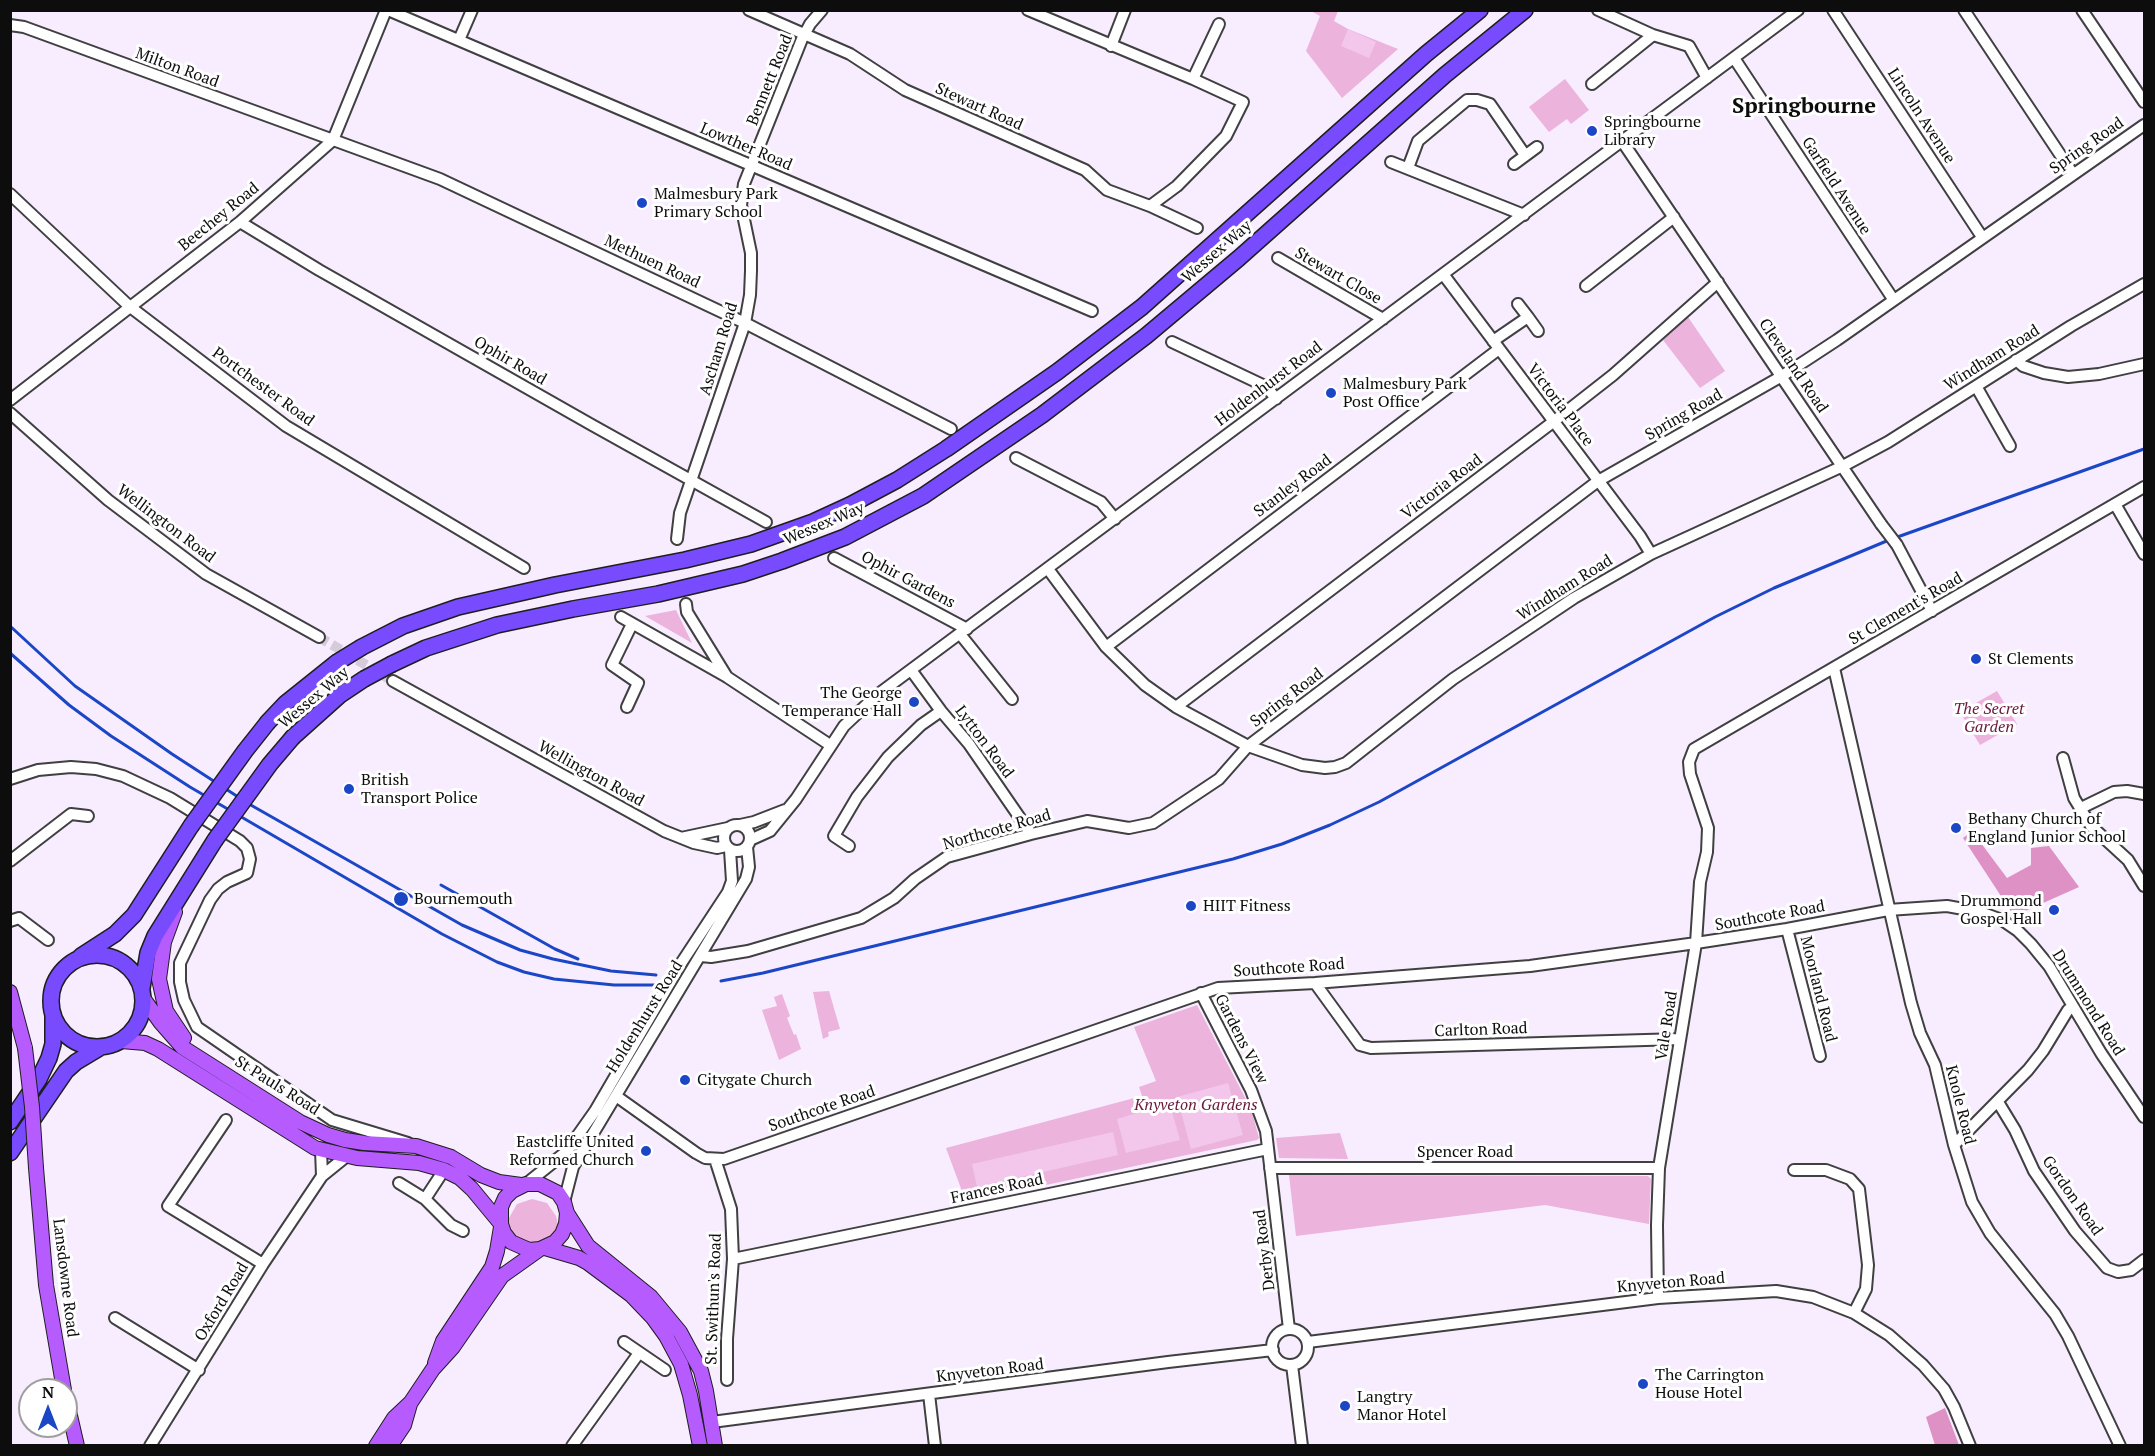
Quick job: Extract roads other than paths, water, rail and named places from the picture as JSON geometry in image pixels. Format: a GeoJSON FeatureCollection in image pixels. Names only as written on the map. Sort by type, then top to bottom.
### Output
{"type":"FeatureCollection","features":[{"type":"Feature","properties":{"kind":"highway"},"geometry":{"type":"LineString","coordinates":[[1426,54],[1473,10]]}},
{"type":"Feature","properties":{"kind":"highway","name":"Wessex Way"},"geometry":{"type":"LineString","coordinates":[[69,965],[115,934],[134,915],[191,826],[268,722],[286,703],[336,663],[403,626],[458,607],[751,544],[832,513],[897,480],[946,449],[1047,378],[1142,307],[1426,54],[1480,10]]}},
{"type":"Feature","properties":{"kind":"highway","name":"Wessex Way"},"geometry":{"type":"LineString","coordinates":[[142,993],[148,953],[162,921],[184,891],[215,840],[270,764],[293,737],[340,695],[392,664],[436,645],[497,626],[706,583],[772,564],[845,537],[923,496],[1042,416],[1146,336],[1239,258],[1445,75],[1526,10]]}},
{"type":"Feature","properties":{"kind":"highway"},"geometry":{"type":"LineString","coordinates":[[1445,75],[1539,10]]}},
{"type":"Feature","properties":{"kind":"highway"},"geometry":{"type":"LineString","coordinates":[[10,1122],[39,1079],[49,1058],[52,1044],[51,1001],[53,988],[59,975],[69,965],[82,958],[111,958],[124,964],[135,975],[142,993],[143,1011],[138,1023],[121,1041],[101,1047],[66,1071],[10,1153]]}},
{"type":"Feature","properties":{"kind":"highway"},"geometry":{"type":"LineString","coordinates":[[53,1015],[68,1036],[90,1046],[101,1047]]}},
{"type":"Feature","properties":{"kind":"main road"},"geometry":{"type":"LineString","coordinates":[[184,891],[164,942],[159,979],[166,1011],[185,1040],[208,1063]]}},
{"type":"Feature","properties":{"kind":"main road","name":"Lansdowne Road"},"geometry":{"type":"LineString","coordinates":[[10,992],[25,1048],[46,1285],[62,1378]]}},
{"type":"Feature","properties":{"kind":"main road","name":"St Pauls Road"},"geometry":{"type":"LineString","coordinates":[[142,993],[161,1023],[182,1047],[300,1122],[328,1135],[364,1143],[417,1146],[451,1157],[481,1175],[499,1182],[523,1185]]}},
{"type":"Feature","properties":{"kind":"main road","name":"St Pauls Road"},"geometry":{"type":"LineString","coordinates":[[121,1041],[135,1041],[158,1049],[315,1148],[348,1155],[419,1163],[444,1170],[460,1178],[472,1189],[501,1225]]}},
{"type":"Feature","properties":{"kind":"main road"},"geometry":{"type":"LineString","coordinates":[[433,1369],[442,1341],[492,1267],[501,1225],[501,1207],[505,1198],[523,1185],[540,1184],[558,1193],[588,1246],[651,1297],[680,1332],[701,1371],[715,1446]]}},
{"type":"Feature","properties":{"kind":"main road"},"geometry":{"type":"LineString","coordinates":[[376,1446],[394,1418],[411,1402],[433,1369],[453,1347],[502,1276],[555,1242],[562,1234],[566,1224],[565,1207]]}},
{"type":"Feature","properties":{"kind":"main road"},"geometry":{"type":"LineString","coordinates":[[501,1225],[511,1242],[520,1247],[529,1250],[542,1249],[579,1258],[604,1274],[642,1306],[660,1327],[676,1352],[686,1376],[700,1446]]}},
{"type":"Feature","properties":{"kind":"main road"},"geometry":{"type":"LineString","coordinates":[[390,1446],[404,1425],[411,1402]]}},
{"type":"Feature","properties":{"kind":"street","name":"Lowther Road"},"geometry":{"type":"LineString","coordinates":[[387,10],[1092,311]]}},
{"type":"Feature","properties":{"kind":"street","name":"Beechey Road"},"geometry":{"type":"LineString","coordinates":[[10,400],[240,222],[333,140],[387,10]]}},
{"type":"Feature","properties":{"kind":"street"},"geometry":{"type":"LineString","coordinates":[[459,40],[472,10]]}},
{"type":"Feature","properties":{"kind":"street","name":"Stewart Road"},"geometry":{"type":"LineString","coordinates":[[750,10],[861,59],[905,90],[1085,170],[1107,190],[1150,206],[1197,228]]}},
{"type":"Feature","properties":{"kind":"street","name":"Bennett Road"},"geometry":{"type":"LineString","coordinates":[[752,165],[805,34],[822,10]]}},
{"type":"Feature","properties":{"kind":"street"},"geometry":{"type":"LineString","coordinates":[[1028,10],[1052,15],[1111,46],[1243,102],[1224,138],[1177,186],[1150,206]]}},
{"type":"Feature","properties":{"kind":"street"},"geometry":{"type":"LineString","coordinates":[[1111,46],[1125,10]]}},
{"type":"Feature","properties":{"kind":"street"},"geometry":{"type":"LineString","coordinates":[[1598,10],[1653,35],[1689,46],[1707,78]]}},
{"type":"Feature","properties":{"kind":"street","name":"Holdenhurst Road"},"geometry":{"type":"LineString","coordinates":[[728,848],[739,852],[770,831],[796,799],[844,726],[861,709],[1798,10]]}},
{"type":"Feature","properties":{"kind":"street","name":"Lincoln Avenue"},"geometry":{"type":"LineString","coordinates":[[1833,10],[1982,237]]}},
{"type":"Feature","properties":{"kind":"street"},"geometry":{"type":"LineString","coordinates":[[1964,10],[2073,174]]}},
{"type":"Feature","properties":{"kind":"street"},"geometry":{"type":"LineString","coordinates":[[2082,10],[2145,102]]}},
{"type":"Feature","properties":{"kind":"street"},"geometry":{"type":"LineString","coordinates":[[1193,79],[1219,24]]}},
{"type":"Feature","properties":{"kind":"street","name":"Milton Road"},"geometry":{"type":"LineString","coordinates":[[10,25],[24,27],[333,140]]}},
{"type":"Feature","properties":{"kind":"street"},"geometry":{"type":"LineString","coordinates":[[1592,84],[1653,35]]}},
{"type":"Feature","properties":{"kind":"street","name":"Garfield Avenue"},"geometry":{"type":"LineString","coordinates":[[1734,58],[1893,299]]}},
{"type":"Feature","properties":{"kind":"street"},"geometry":{"type":"LineString","coordinates":[[1408,168],[1418,141],[1467,100],[1490,104],[1525,155]]}},
{"type":"Feature","properties":{"kind":"street","name":"Spring Road"},"geometry":{"type":"LineString","coordinates":[[1248,746],[1598,481],[1782,376],[2145,125]]}},
{"type":"Feature","properties":{"kind":"street","name":"Methuen Road"},"geometry":{"type":"LineString","coordinates":[[333,140],[440,179],[745,323],[951,429]]}},
{"type":"Feature","properties":{"kind":"street","name":"Cleveland Road"},"geometry":{"type":"LineString","coordinates":[[1622,141],[1897,545],[1932,610]]}},
{"type":"Feature","properties":{"kind":"street"},"geometry":{"type":"LineString","coordinates":[[1514,164],[1537,147]]}},
{"type":"Feature","properties":{"kind":"street"},"geometry":{"type":"LineString","coordinates":[[1390,162],[1524,214]]}},
{"type":"Feature","properties":{"kind":"street","name":"Ascham Road"},"geometry":{"type":"LineString","coordinates":[[677,538],[680,513],[745,323],[750,295],[751,253],[741,205],[744,184],[752,165]]}},
{"type":"Feature","properties":{"kind":"street","name":"Portchester Road"},"geometry":{"type":"LineString","coordinates":[[10,194],[129,306],[286,426],[524,568]]}},
{"type":"Feature","properties":{"kind":"street"},"geometry":{"type":"LineString","coordinates":[[1586,286],[1674,217]]}},
{"type":"Feature","properties":{"kind":"street","name":"Ophir Road"},"geometry":{"type":"LineString","coordinates":[[240,222],[319,270],[592,426],[692,479],[766,522]]}},
{"type":"Feature","properties":{"kind":"street","name":"Stewart Close"},"geometry":{"type":"LineString","coordinates":[[1278,258],[1383,319]]}},
{"type":"Feature","properties":{"kind":"street","name":"Victoria Place"},"geometry":{"type":"LineString","coordinates":[[1443,274],[1651,554]]}},
{"type":"Feature","properties":{"kind":"street","name":"Victoria Road"},"geometry":{"type":"LineString","coordinates":[[1176,707],[1613,375],[1718,282]]}},
{"type":"Feature","properties":{"kind":"street","name":"Windham Road"},"geometry":{"type":"LineString","coordinates":[[1048,569],[1106,647],[1145,685],[1176,707],[1248,746],[1284,760],[1314,768],[1335,767],[1346,763],[1369,743],[1463,673],[1574,598],[1651,554],[1843,466],[1888,442],[2016,360],[2145,284]]}},
{"type":"Feature","properties":{"kind":"street"},"geometry":{"type":"LineString","coordinates":[[1518,304],[1538,331]]}},
{"type":"Feature","properties":{"kind":"street","name":"Stanley Road"},"geometry":{"type":"LineString","coordinates":[[1106,647],[1496,345],[1528,317]]}},
{"type":"Feature","properties":{"kind":"street"},"geometry":{"type":"LineString","coordinates":[[1172,342],[1267,387],[1276,399]]}},
{"type":"Feature","properties":{"kind":"street"},"geometry":{"type":"LineString","coordinates":[[2016,360],[2023,366],[2044,373],[2068,377],[2099,374],[2145,364]]}},
{"type":"Feature","properties":{"kind":"street"},"geometry":{"type":"LineString","coordinates":[[1976,387],[2010,446]]}},
{"type":"Feature","properties":{"kind":"street","name":"Wellington Road"},"geometry":{"type":"LineString","coordinates":[[10,413],[108,500],[206,574],[319,637]]}},
{"type":"Feature","properties":{"kind":"street"},"geometry":{"type":"LineString","coordinates":[[1016,458],[1101,501],[1115,519]]}},
{"type":"Feature","properties":{"kind":"street","name":"St Clement's Road"},"geometry":{"type":"LineString","coordinates":[[1689,762],[1694,749],[2145,487]]}},
{"type":"Feature","properties":{"kind":"street"},"geometry":{"type":"LineString","coordinates":[[2115,504],[2142,546]]}},
{"type":"Feature","properties":{"kind":"street","name":"Ophir Gardens"},"geometry":{"type":"LineString","coordinates":[[834,558],[964,631]]}},
{"type":"Feature","properties":{"kind":"street"},"geometry":{"type":"LineString","coordinates":[[686,604],[687,612],[727,677]]}},
{"type":"Feature","properties":{"kind":"street"},"geometry":{"type":"LineString","coordinates":[[621,617],[727,677],[830,745]]}},
{"type":"Feature","properties":{"kind":"street"},"geometry":{"type":"LineString","coordinates":[[627,707],[638,683],[612,665],[632,624]]}},
{"type":"Feature","properties":{"kind":"street"},"geometry":{"type":"LineString","coordinates":[[964,631],[1012,699]]}},
{"type":"Feature","properties":{"kind":"street","name":"Knole Road"},"geometry":{"type":"LineString","coordinates":[[1834,668],[1911,1003],[1920,1033],[1935,1065],[1954,1145],[1972,1202],[1981,1220],[2055,1314],[2068,1336],[2120,1446]]}},
{"type":"Feature","properties":{"kind":"street","name":"Lytton Road"},"geometry":{"type":"LineString","coordinates":[[911,670],[969,744],[1031,834]]}},
{"type":"Feature","properties":{"kind":"street","name":"Wellington Road"},"geometry":{"type":"LineString","coordinates":[[393,681],[615,805],[681,838],[717,848],[728,848]]}},
{"type":"Feature","properties":{"kind":"street"},"geometry":{"type":"LineString","coordinates":[[849,846],[834,836],[857,797],[888,757],[921,725],[941,711]]}},
{"type":"Feature","properties":{"kind":"street","name":"Northcote Road"},"geometry":{"type":"LineString","coordinates":[[703,960],[748,951],[861,918],[894,898],[915,879],[947,857],[1087,821],[1129,828],[1153,823],[1219,779],[1248,746]]}},
{"type":"Feature","properties":{"kind":"street"},"geometry":{"type":"LineString","coordinates":[[2063,758],[2074,798],[2091,826],[2128,860],[2145,886]]}},
{"type":"Feature","properties":{"kind":"street","name":"Vale Road"},"geometry":{"type":"LineString","coordinates":[[1658,1298],[1659,1168],[1696,943],[1700,882],[1707,852],[1708,828],[1690,774],[1689,762]]}},
{"type":"Feature","properties":{"kind":"street"},"geometry":{"type":"LineString","coordinates":[[10,779],[38,770],[71,767],[123,776],[170,798],[240,841],[247,848],[250,859],[247,873],[227,882],[210,900],[180,963],[183,1000],[197,1027],[332,1120],[417,1146]]}},
{"type":"Feature","properties":{"kind":"street"},"geometry":{"type":"LineString","coordinates":[[2081,808],[2114,792],[2127,791],[2145,794]]}},
{"type":"Feature","properties":{"kind":"street"},"geometry":{"type":"LineString","coordinates":[[681,838],[754,822],[785,810]]}},
{"type":"Feature","properties":{"kind":"street"},"geometry":{"type":"LineString","coordinates":[[10,861],[71,814],[88,816]]}},
{"type":"Feature","properties":{"kind":"street"},"geometry":{"type":"LineString","coordinates":[[740,825],[747,829],[749,844]]}},
{"type":"Feature","properties":{"kind":"street","name":"Holdenhurst Road"},"geometry":{"type":"LineString","coordinates":[[523,1185],[566,1152],[595,1111],[682,962],[728,892],[732,881],[724,835],[728,828]]}},
{"type":"Feature","properties":{"kind":"street","name":"Holdenhurst Road"},"geometry":{"type":"LineString","coordinates":[[565,1207],[573,1167],[703,960],[746,879],[749,867],[749,844]]}},
{"type":"Feature","properties":{"kind":"street","name":"Drummond Road"},"geometry":{"type":"LineString","coordinates":[[1888,910],[1947,906],[1980,912],[2019,931],[2049,966],[2101,1053],[2145,1117]]}},
{"type":"Feature","properties":{"kind":"street","name":"Southcote Road"},"geometry":{"type":"LineString","coordinates":[[715,1159],[724,1159],[1201,993],[1237,986],[1315,983],[1530,966],[1787,929],[1888,910]]}},
{"type":"Feature","properties":{"kind":"street"},"geometry":{"type":"LineString","coordinates":[[10,921],[19,918],[48,940]]}},
{"type":"Feature","properties":{"kind":"street","name":"Moorland Road"},"geometry":{"type":"LineString","coordinates":[[1787,929],[1820,1056]]}},
{"type":"Feature","properties":{"kind":"street","name":"Carlton Road"},"geometry":{"type":"LineString","coordinates":[[1315,983],[1360,1045],[1371,1048],[1680,1039]]}},
{"type":"Feature","properties":{"kind":"street","name":"Gardens View"},"geometry":{"type":"LineString","coordinates":[[1201,993],[1251,1090],[1266,1131],[1270,1168]]}},
{"type":"Feature","properties":{"kind":"street"},"geometry":{"type":"LineString","coordinates":[[1954,1145],[1998,1102],[2043,1051],[2072,1007]]}},
{"type":"Feature","properties":{"kind":"street"},"geometry":{"type":"LineString","coordinates":[[616,1096],[696,1153],[715,1159]]}},
{"type":"Feature","properties":{"kind":"street","name":"Gordon Road"},"geometry":{"type":"LineString","coordinates":[[1998,1102],[2015,1130],[2034,1171],[2075,1231],[2107,1268],[2118,1272],[2130,1270],[2145,1260]]}},
{"type":"Feature","properties":{"kind":"street"},"geometry":{"type":"LineString","coordinates":[[226,1120],[168,1206],[263,1264]]}},
{"type":"Feature","properties":{"kind":"street","name":"Frances Road"},"geometry":{"type":"LineString","coordinates":[[733,1258],[1268,1149]]}},
{"type":"Feature","properties":{"kind":"street"},"geometry":{"type":"LineString","coordinates":[[321,1150],[322,1176]]}},
{"type":"Feature","properties":{"kind":"street","name":"Oxford Road"},"geometry":{"type":"LineString","coordinates":[[150,1446],[263,1264],[322,1176],[348,1155]]}},
{"type":"Feature","properties":{"kind":"street","name":"St. Swithun's Road"},"geometry":{"type":"LineString","coordinates":[[715,1159],[731,1209],[733,1258],[726,1339],[727,1380]]}},
{"type":"Feature","properties":{"kind":"street","name":"Spencer Road"},"geometry":{"type":"LineString","coordinates":[[1270,1168],[1659,1168]]}},
{"type":"Feature","properties":{"kind":"street","name":"Derby Road"},"geometry":{"type":"LineString","coordinates":[[1270,1168],[1289,1329]]}},
{"type":"Feature","properties":{"kind":"street"},"geometry":{"type":"LineString","coordinates":[[425,1199],[444,1170]]}},
{"type":"Feature","properties":{"kind":"street"},"geometry":{"type":"LineString","coordinates":[[1794,1170],[1826,1170],[1850,1179],[1859,1189],[1868,1265],[1866,1288],[1854,1313]]}},
{"type":"Feature","properties":{"kind":"street"},"geometry":{"type":"LineString","coordinates":[[399,1183],[425,1199],[451,1225],[463,1231]]}},
{"type":"Feature","properties":{"kind":"street","name":"Knyveton Road"},"geometry":{"type":"LineString","coordinates":[[1308,1342],[1658,1298],[1776,1291],[1812,1297],[1854,1313],[1889,1335],[1935,1377],[1954,1407],[1970,1446]]}},
{"type":"Feature","properties":{"kind":"street"},"geometry":{"type":"LineString","coordinates":[[115,1318],[199,1370]]}},
{"type":"Feature","properties":{"kind":"street"},"geometry":{"type":"LineString","coordinates":[[1289,1329],[1301,1332],[1308,1342],[1305,1357],[1302,1361],[1292,1365],[1281,1363],[1273,1350],[1278,1333],[1289,1329]]}},
{"type":"Feature","properties":{"kind":"street"},"geometry":{"type":"LineString","coordinates":[[624,1342],[665,1370]]}},
{"type":"Feature","properties":{"kind":"street","name":"Knyveton Road"},"geometry":{"type":"LineString","coordinates":[[712,1422],[1273,1350]]}},
{"type":"Feature","properties":{"kind":"street"},"geometry":{"type":"LineString","coordinates":[[572,1446],[639,1353]]}},
{"type":"Feature","properties":{"kind":"street"},"geometry":{"type":"LineString","coordinates":[[1292,1365],[1302,1446]]}},
{"type":"Feature","properties":{"kind":"street"},"geometry":{"type":"LineString","coordinates":[[929,1394],[935,1446]]}},
{"type":"Feature","properties":{"kind":"tunnel"},"geometry":{"type":"LineString","coordinates":[[319,637],[393,681]]}},
{"type":"Feature","properties":{"kind":"railway"},"geometry":{"type":"LineString","coordinates":[[721,981],[763,973],[1233,859],[1282,844],[1379,802],[1715,617],[1774,588],[1889,540],[2144,449]]}},
{"type":"Feature","properties":{"kind":"railway"},"geometry":{"type":"LineString","coordinates":[[10,626],[75,686],[172,754],[249,804],[462,925],[520,950],[553,959],[611,971],[656,975]]}},
{"type":"Feature","properties":{"kind":"railway"},"geometry":{"type":"LineString","coordinates":[[10,653],[69,705],[111,736],[190,787],[442,934],[497,962],[524,972],[554,979],[614,985],[657,985]]}},
{"type":"Feature","properties":{"kind":"railway"},"geometry":{"type":"LineString","coordinates":[[441,885],[555,949],[578,959]]}},
{"type":"Feature","properties":{"kind":"place","name":"Springbourne Library"},"geometry":{"type":"Point","coordinates":[1592,131]}},
{"type":"Feature","properties":{"kind":"place","name":"Malmesbury Park Primary School"},"geometry":{"type":"Point","coordinates":[642,203]}},
{"type":"Feature","properties":{"kind":"place","name":"Malmesbury Park Post Office"},"geometry":{"type":"Point","coordinates":[1331,393]}},
{"type":"Feature","properties":{"kind":"place","name":"St Clements"},"geometry":{"type":"Point","coordinates":[1976,659]}},
{"type":"Feature","properties":{"kind":"place","name":"The George Temperance Hall"},"geometry":{"type":"Point","coordinates":[914,702]}},
{"type":"Feature","properties":{"kind":"place","name":"British Transport Police"},"geometry":{"type":"Point","coordinates":[349,789]}},
{"type":"Feature","properties":{"kind":"place","name":"Bethany Church of England Junior School"},"geometry":{"type":"Point","coordinates":[1956,828]}},
{"type":"Feature","properties":{"kind":"place","name":"Bournemouth"},"geometry":{"type":"Point","coordinates":[401,899]}},
{"type":"Feature","properties":{"kind":"place","name":"HIIT Fitness"},"geometry":{"type":"Point","coordinates":[1191,906]}},
{"type":"Feature","properties":{"kind":"place","name":"Drummond Gospel Hall"},"geometry":{"type":"Point","coordinates":[2054,910]}},
{"type":"Feature","properties":{"kind":"place","name":"Citygate Church"},"geometry":{"type":"Point","coordinates":[685,1080]}},
{"type":"Feature","properties":{"kind":"place","name":"Eastcliffe United Reformed Church"},"geometry":{"type":"Point","coordinates":[646,1151]}},
{"type":"Feature","properties":{"kind":"place","name":"The Carrington House Hotel"},"geometry":{"type":"Point","coordinates":[1643,1384]}},
{"type":"Feature","properties":{"kind":"place","name":"Langtry Manor Hotel"},"geometry":{"type":"Point","coordinates":[1345,1406]}},
{"type":"Feature","properties":{"kind":"district","name":"Springbourne"},"geometry":{"type":"Point","coordinates":[1804,107]}},
{"type":"Feature","properties":{"kind":"park label","name":"The Secret Garden"},"geometry":{"type":"Point","coordinates":[1989,718]}},
{"type":"Feature","properties":{"kind":"park label","name":"Knyveton Gardens"},"geometry":{"type":"Point","coordinates":[1196,1105]}}]}
